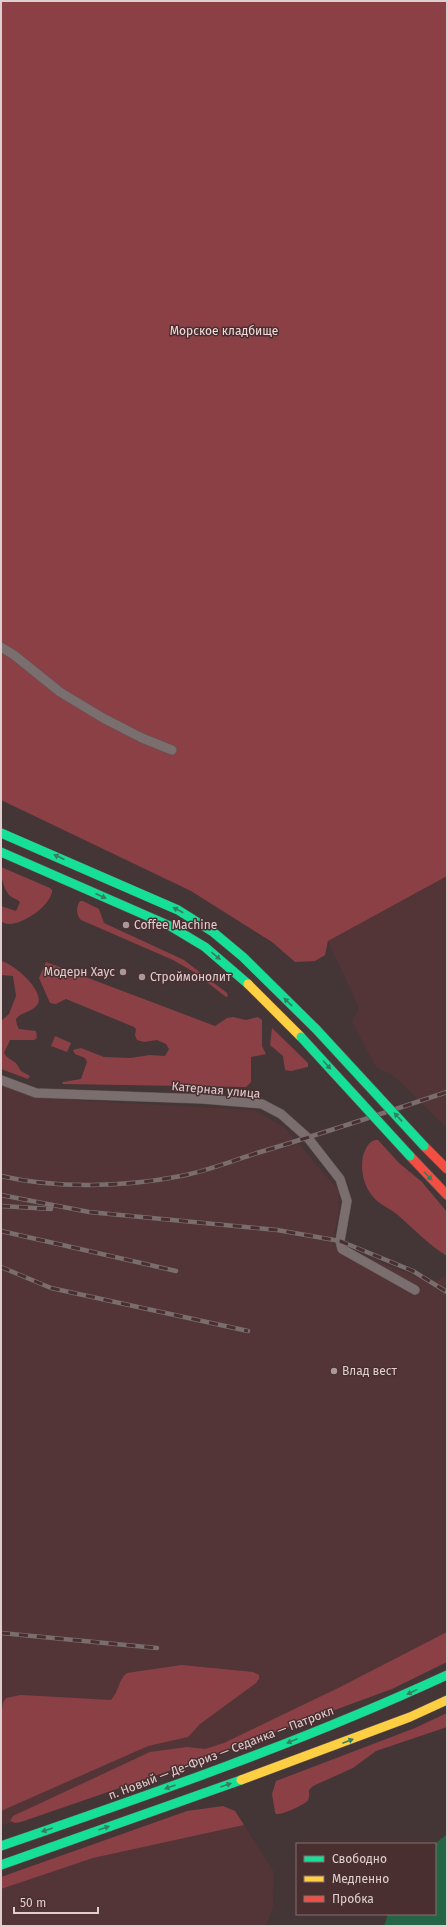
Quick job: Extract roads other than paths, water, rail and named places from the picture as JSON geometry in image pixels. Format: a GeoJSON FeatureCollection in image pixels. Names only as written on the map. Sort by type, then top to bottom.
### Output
{"type":"FeatureCollection","features":[{"type":"Feature","properties":{"kind":"main road"},"geometry":{"type":"LineString","coordinates":[[1,832],[178,910],[213,932],[243,957],[316,1029],[447,1169]]}},
{"type":"Feature","properties":{"kind":"main road"},"geometry":{"type":"LineString","coordinates":[[1,852],[170,926],[205,947],[241,977],[301,1037],[447,1195]]}},
{"type":"Feature","properties":{"kind":"main road","name":"п. Новый — Де-Фриз — Седанка — Патрокл"},"geometry":{"type":"LineString","coordinates":[[1,1846],[172,1786],[279,1746],[398,1698],[447,1675]]}},
{"type":"Feature","properties":{"kind":"main road"},"geometry":{"type":"LineString","coordinates":[[1,1865],[281,1766],[410,1717],[447,1700]]}},
{"type":"Feature","properties":{"kind":"street"},"geometry":{"type":"LineString","coordinates":[[1,647],[14,655],[60,692],[103,718],[142,738],[172,750]]}},
{"type":"Feature","properties":{"kind":"street","name":"Катерная улица"},"geometry":{"type":"LineString","coordinates":[[1,1080],[36,1092],[203,1099],[252,1103],[267,1107],[281,1114],[308,1138],[340,1179],[347,1201],[340,1243],[342,1249],[415,1290]]}},
{"type":"Feature","properties":{"kind":"railway"},"geometry":{"type":"LineString","coordinates":[[1,1176],[68,1185],[114,1184],[159,1180],[181,1176],[210,1169],[447,1092]]}},
{"type":"Feature","properties":{"kind":"railway"},"geometry":{"type":"LineString","coordinates":[[1,1195],[89,1212],[277,1230],[340,1241],[413,1271],[447,1292]]}},
{"type":"Feature","properties":{"kind":"railway"},"geometry":{"type":"LineString","coordinates":[[1,1206],[51,1209]]}},
{"type":"Feature","properties":{"kind":"railway"},"geometry":{"type":"LineString","coordinates":[[1,1231],[176,1271]]}},
{"type":"Feature","properties":{"kind":"railway"},"geometry":{"type":"LineString","coordinates":[[1,1267],[51,1288],[248,1331]]}},
{"type":"Feature","properties":{"kind":"railway"},"geometry":{"type":"LineString","coordinates":[[1,1633],[157,1648]]}},
{"type":"Feature","properties":{"kind":"place","name":"Coffee Machine"},"geometry":{"type":"Point","coordinates":[126,925]}},
{"type":"Feature","properties":{"kind":"place","name":"Модерн Хаус"},"geometry":{"type":"Point","coordinates":[123,972]}},
{"type":"Feature","properties":{"kind":"place","name":"Строймонолит"},"geometry":{"type":"Point","coordinates":[142,977]}},
{"type":"Feature","properties":{"kind":"place","name":"Влад вест"},"geometry":{"type":"Point","coordinates":[334,1371]}},
{"type":"Feature","properties":{"kind":"park label","name":"Морское кладбище"},"geometry":{"type":"Point","coordinates":[224,331]}}]}
